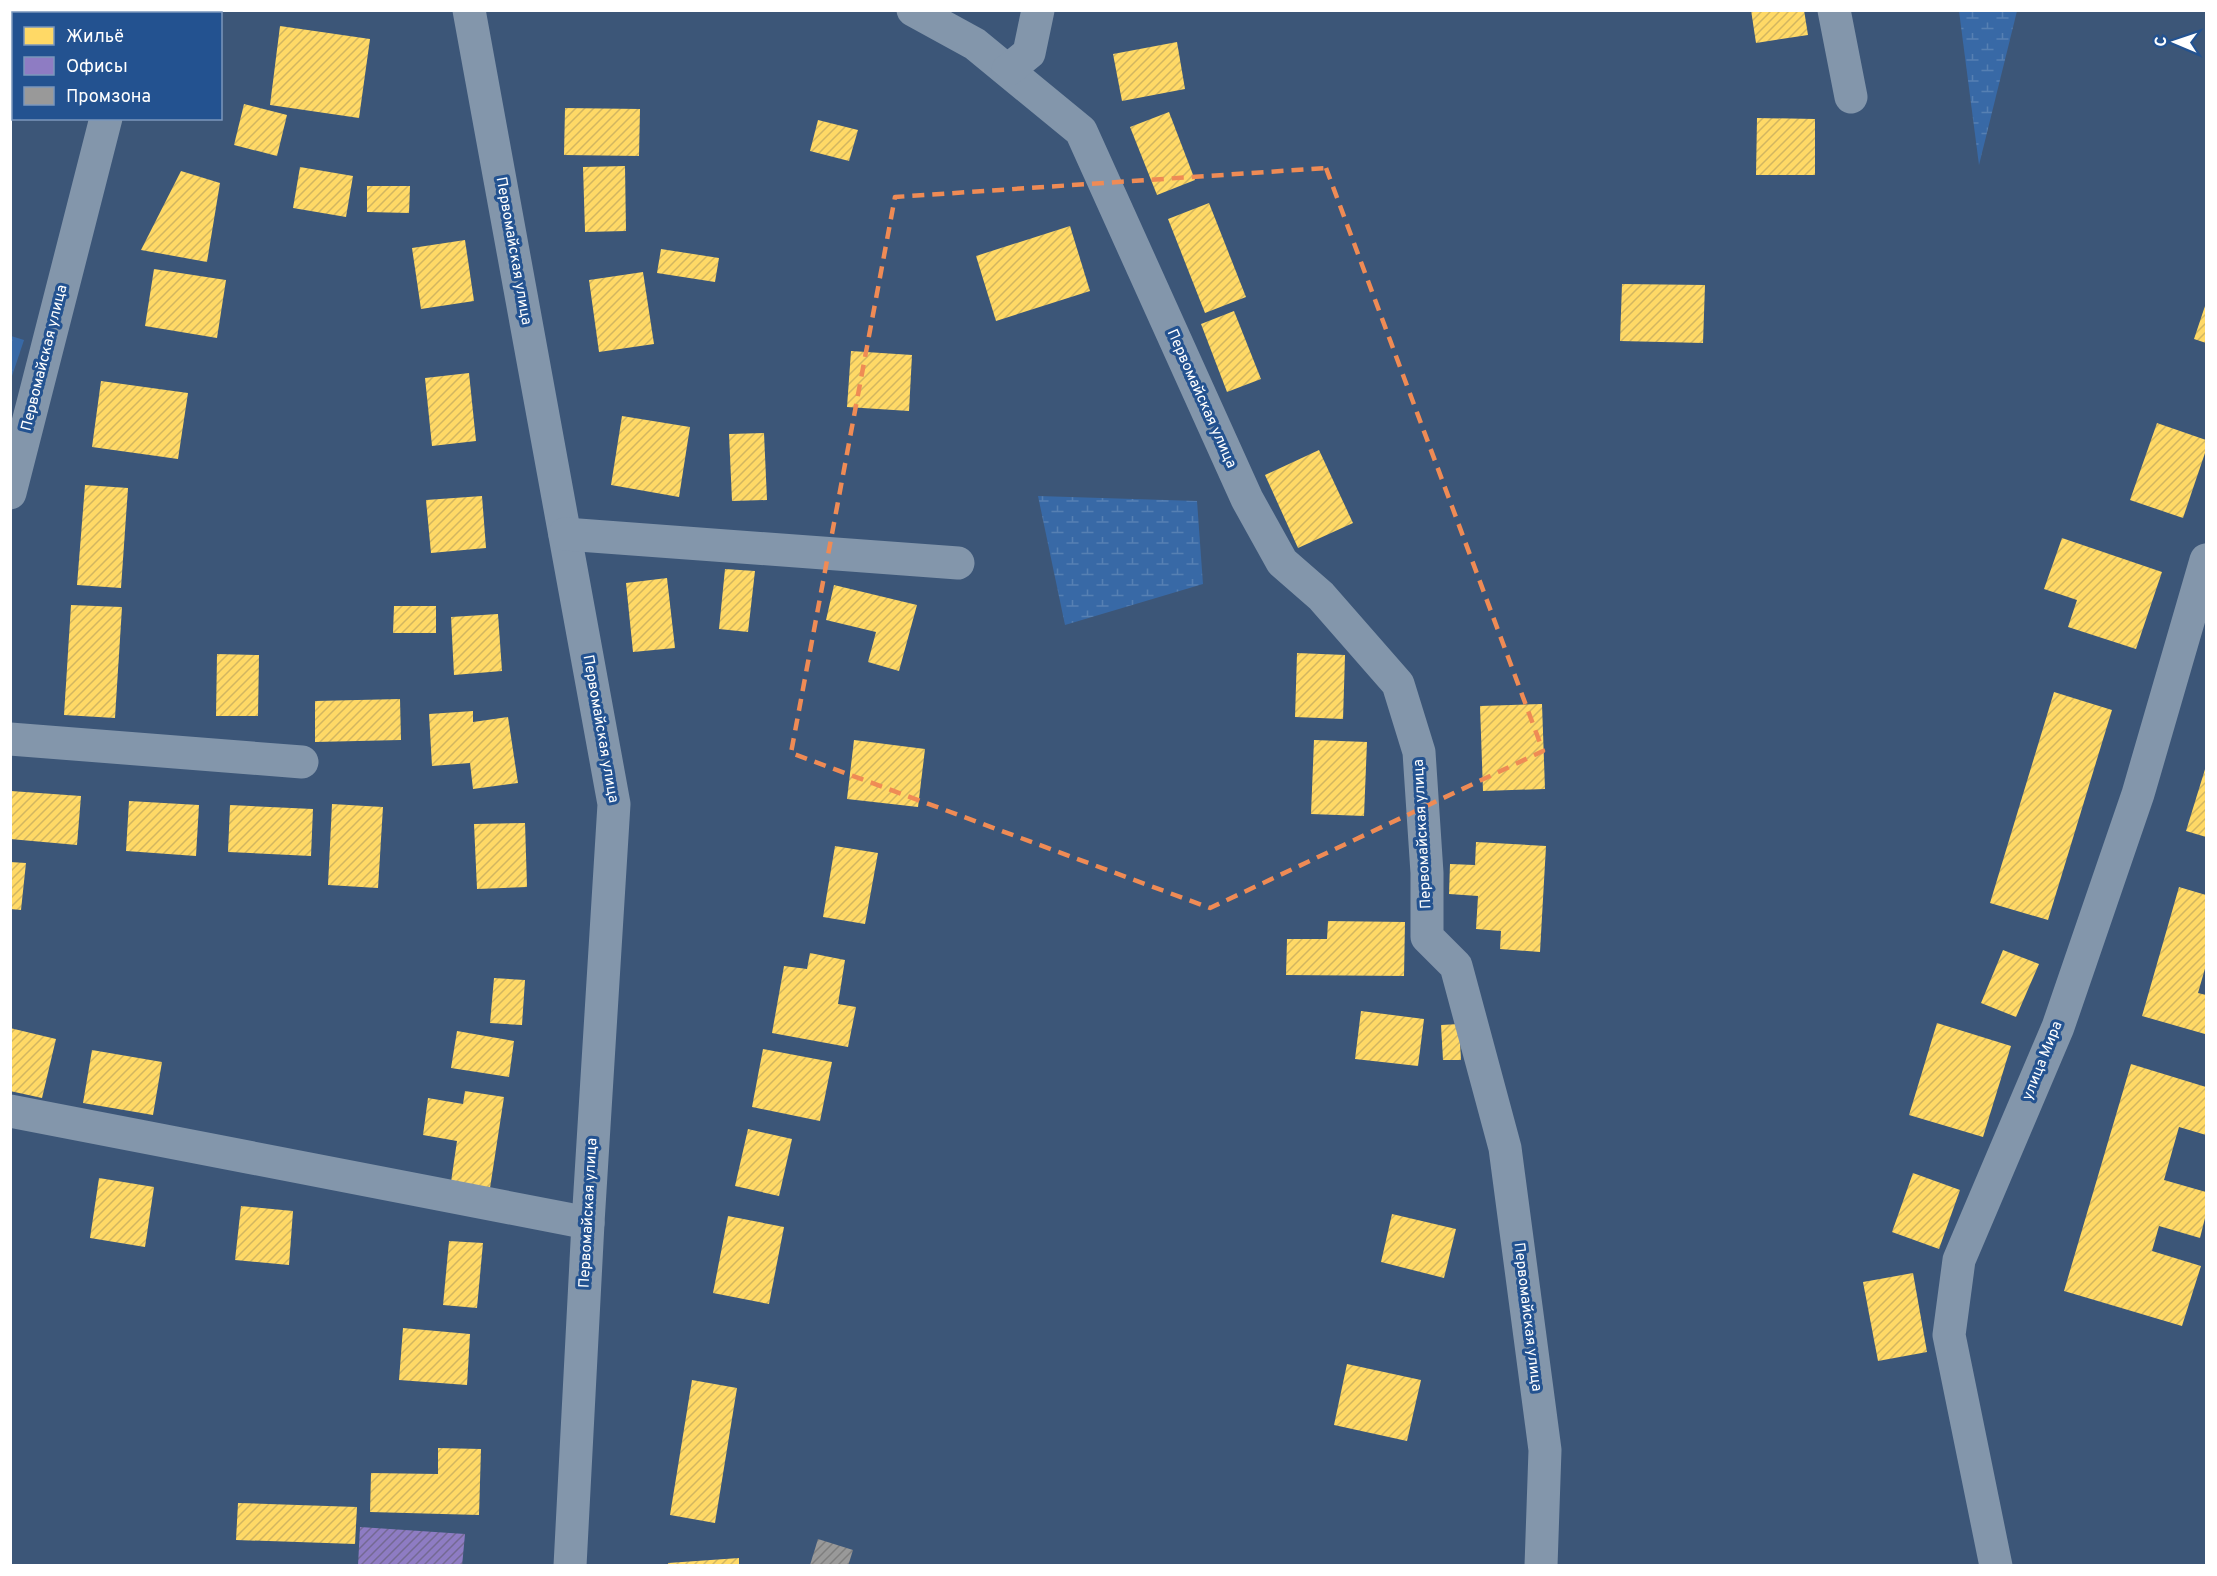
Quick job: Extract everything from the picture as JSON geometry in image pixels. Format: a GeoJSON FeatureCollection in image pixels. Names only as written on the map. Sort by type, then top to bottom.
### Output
{"type":"FeatureCollection","features":[{"type":"Feature","properties":{"kind":"street","name":"Первомайская улица"},"geometry":{"type":"LineString","coordinates":[[469,10],[614,804],[588,1223],[570,1566]]}},
{"type":"Feature","properties":{"kind":"street","name":"Первомайская улица"},"geometry":{"type":"LineString","coordinates":[[913,10],[975,44],[1081,131],[1247,499],[1282,562],[1321,596],[1364,642],[1398,684],[1419,752],[1427,873],[1427,937],[1456,966],[1505,1148],[1545,1450],[1541,1566]]}},
{"type":"Feature","properties":{"kind":"street"},"geometry":{"type":"LineString","coordinates":[[1008,70],[1029,53],[1038,10]]}},
{"type":"Feature","properties":{"kind":"street"},"geometry":{"type":"LineString","coordinates":[[1834,10],[1851,97]]}},
{"type":"Feature","properties":{"kind":"street","name":"Первомайская улица"},"geometry":{"type":"LineString","coordinates":[[10,493],[105,120]]}},
{"type":"Feature","properties":{"kind":"street"},"geometry":{"type":"LineString","coordinates":[[565,534],[958,563]]}},
{"type":"Feature","properties":{"kind":"street","name":"улица Мира"},"geometry":{"type":"LineString","coordinates":[[1996,1566],[1949,1335],[1959,1260],[2058,1027],[2138,794],[2206,560]]}},
{"type":"Feature","properties":{"kind":"street"},"geometry":{"type":"LineString","coordinates":[[10,739],[302,762]]}},
{"type":"Feature","properties":{"kind":"street"},"geometry":{"type":"LineString","coordinates":[[10,1111],[588,1223]]}},
{"type":"Feature","properties":{"kind":"highlighted area"},"geometry":{"type":"Polygon","coordinates":[[[1326,168],[1543,751],[1210,908],[791,753],[895,197],[1326,168]]]}},
{"type":"Feature","properties":{"kind":"green space"},"geometry":{"type":"Polygon","coordinates":[[[1959,11],[2017,11],[1979,165],[1959,11]]]}},
{"type":"Feature","properties":{"kind":"green space"},"geometry":{"type":"Polygon","coordinates":[[[10,336],[24,340],[11,379],[10,336]]]}},
{"type":"Feature","properties":{"kind":"green space"},"geometry":{"type":"Polygon","coordinates":[[[1038,496],[1197,501],[1203,584],[1065,625],[1038,496]]]}},
{"type":"Feature","properties":{"kind":"building: Жильё"},"geometry":{"type":"Polygon","coordinates":[[[10,10],[85,10],[85,12],[12,12],[12,68],[10,68],[10,10]]]}},
{"type":"Feature","properties":{"kind":"building: Жильё"},"geometry":{"type":"Polygon","coordinates":[[[1751,10],[1804,10],[1808,35],[1756,43],[1751,10]]]}},
{"type":"Feature","properties":{"kind":"building: Жильё"},"geometry":{"type":"Polygon","coordinates":[[[280,26],[370,39],[359,118],[270,105],[280,26]]]}},
{"type":"Feature","properties":{"kind":"building: Жильё"},"geometry":{"type":"Polygon","coordinates":[[[1177,42],[1185,89],[1122,101],[1113,54],[1177,42]]]}},
{"type":"Feature","properties":{"kind":"building: Жильё"},"geometry":{"type":"Polygon","coordinates":[[[244,104],[287,115],[277,156],[234,145],[244,104]]]}},
{"type":"Feature","properties":{"kind":"building: Жильё"},"geometry":{"type":"Polygon","coordinates":[[[565,108],[640,109],[639,156],[564,155],[565,108]]]}},
{"type":"Feature","properties":{"kind":"building: Жильё"},"geometry":{"type":"Polygon","coordinates":[[[1169,112],[1195,180],[1157,195],[1130,127],[1169,112]]]}},
{"type":"Feature","properties":{"kind":"building: Жильё"},"geometry":{"type":"Polygon","coordinates":[[[1757,118],[1815,119],[1815,175],[1756,175],[1757,118]]]}},
{"type":"Feature","properties":{"kind":"building: Жильё"},"geometry":{"type":"Polygon","coordinates":[[[818,120],[858,130],[849,161],[810,151],[818,120]]]}},
{"type":"Feature","properties":{"kind":"building: Жильё"},"geometry":{"type":"Polygon","coordinates":[[[625,166],[626,231],[585,232],[583,167],[625,166]]]}},
{"type":"Feature","properties":{"kind":"building: Жильё"},"geometry":{"type":"Polygon","coordinates":[[[300,167],[353,176],[346,217],[293,208],[300,167]]]}},
{"type":"Feature","properties":{"kind":"building: Жильё"},"geometry":{"type":"Polygon","coordinates":[[[181,171],[220,183],[207,262],[141,250],[181,171]]]}},
{"type":"Feature","properties":{"kind":"building: Жильё"},"geometry":{"type":"Polygon","coordinates":[[[367,186],[410,186],[409,213],[367,212],[367,186]]]}},
{"type":"Feature","properties":{"kind":"building: Жильё"},"geometry":{"type":"Polygon","coordinates":[[[1209,203],[1246,297],[1205,313],[1168,219],[1209,203]]]}},
{"type":"Feature","properties":{"kind":"building: Жильё"},"geometry":{"type":"Polygon","coordinates":[[[1070,226],[1090,291],[996,321],[976,256],[1070,226]]]}},
{"type":"Feature","properties":{"kind":"building: Жильё"},"geometry":{"type":"Polygon","coordinates":[[[465,240],[474,301],[421,309],[412,248],[465,240]]]}},
{"type":"Feature","properties":{"kind":"building: Жильё"},"geometry":{"type":"Polygon","coordinates":[[[661,249],[719,258],[715,282],[657,273],[661,249]]]}},
{"type":"Feature","properties":{"kind":"building: Жильё"},"geometry":{"type":"Polygon","coordinates":[[[154,269],[226,280],[217,338],[145,326],[154,269]]]}},
{"type":"Feature","properties":{"kind":"building: Жильё"},"geometry":{"type":"Polygon","coordinates":[[[643,272],[654,344],[599,352],[589,280],[643,272]]]}},
{"type":"Feature","properties":{"kind":"building: Жильё"},"geometry":{"type":"Polygon","coordinates":[[[1622,284],[1705,285],[1703,343],[1620,341],[1622,284]]]}},
{"type":"Feature","properties":{"kind":"building: Жильё"},"geometry":{"type":"Polygon","coordinates":[[[2206,303],[2206,343],[2194,339],[2206,303]]]}},
{"type":"Feature","properties":{"kind":"building: Жильё"},"geometry":{"type":"Polygon","coordinates":[[[1234,311],[1261,379],[1227,392],[1201,324],[1234,311]]]}},
{"type":"Feature","properties":{"kind":"building: Жильё"},"geometry":{"type":"Polygon","coordinates":[[[851,351],[912,355],[909,411],[847,407],[851,351]]]}},
{"type":"Feature","properties":{"kind":"building: Жильё"},"geometry":{"type":"Polygon","coordinates":[[[469,373],[476,441],[432,446],[425,378],[469,373]]]}},
{"type":"Feature","properties":{"kind":"building: Жильё"},"geometry":{"type":"Polygon","coordinates":[[[101,381],[188,393],[178,459],[92,447],[101,381]]]}},
{"type":"Feature","properties":{"kind":"building: Жильё"},"geometry":{"type":"Polygon","coordinates":[[[622,416],[690,427],[679,497],[611,485],[622,416]]]}},
{"type":"Feature","properties":{"kind":"building: Жильё"},"geometry":{"type":"Polygon","coordinates":[[[2157,423],[2206,440],[2206,450],[2183,518],[2130,500],[2157,423]]]}},
{"type":"Feature","properties":{"kind":"building: Жильё"},"geometry":{"type":"Polygon","coordinates":[[[764,433],[767,500],[732,501],[729,434],[764,433]]]}},
{"type":"Feature","properties":{"kind":"building: Жильё"},"geometry":{"type":"Polygon","coordinates":[[[1319,450],[1353,523],[1298,548],[1265,475],[1319,450]]]}},
{"type":"Feature","properties":{"kind":"building: Жильё"},"geometry":{"type":"Polygon","coordinates":[[[85,485],[128,488],[121,588],[77,585],[85,485]]]}},
{"type":"Feature","properties":{"kind":"building: Жильё"},"geometry":{"type":"Polygon","coordinates":[[[482,496],[486,548],[431,553],[426,500],[482,496]]]}},
{"type":"Feature","properties":{"kind":"building: Жильё"},"geometry":{"type":"Polygon","coordinates":[[[2062,538],[2162,572],[2136,649],[2068,627],[2077,600],[2044,589],[2062,538]]]}},
{"type":"Feature","properties":{"kind":"building: Жильё"},"geometry":{"type":"Polygon","coordinates":[[[725,569],[755,571],[748,632],[719,629],[725,569]]]}},
{"type":"Feature","properties":{"kind":"building: Жильё"},"geometry":{"type":"Polygon","coordinates":[[[667,578],[675,648],[633,652],[626,583],[667,578]]]}},
{"type":"Feature","properties":{"kind":"building: Жильё"},"geometry":{"type":"Polygon","coordinates":[[[834,585],[917,605],[899,671],[868,662],[876,632],[826,620],[834,585]]]}},
{"type":"Feature","properties":{"kind":"building: Жильё"},"geometry":{"type":"Polygon","coordinates":[[[71,605],[122,607],[115,718],[64,715],[71,605]]]}},
{"type":"Feature","properties":{"kind":"building: Жильё"},"geometry":{"type":"Polygon","coordinates":[[[394,606],[436,606],[436,633],[393,633],[394,606]]]}},
{"type":"Feature","properties":{"kind":"building: Жильё"},"geometry":{"type":"Polygon","coordinates":[[[498,614],[502,671],[454,675],[451,617],[498,614]]]}},
{"type":"Feature","properties":{"kind":"building: Жильё"},"geometry":{"type":"Polygon","coordinates":[[[1297,653],[1345,655],[1343,719],[1295,717],[1297,653]]]}},
{"type":"Feature","properties":{"kind":"building: Жильё"},"geometry":{"type":"Polygon","coordinates":[[[217,654],[259,655],[258,716],[216,716],[217,654]]]}},
{"type":"Feature","properties":{"kind":"building: Жильё"},"geometry":{"type":"Polygon","coordinates":[[[2054,692],[2112,710],[2048,920],[1990,903],[2054,692]]]}},
{"type":"Feature","properties":{"kind":"building: Жильё"},"geometry":{"type":"Polygon","coordinates":[[[400,699],[401,740],[315,742],[315,701],[400,699]]]}},
{"type":"Feature","properties":{"kind":"building: Жильё"},"geometry":{"type":"Polygon","coordinates":[[[1542,704],[1545,789],[1483,791],[1480,706],[1542,704]]]}},
{"type":"Feature","properties":{"kind":"building: Жильё"},"geometry":{"type":"Polygon","coordinates":[[[473,711],[473,722],[508,717],[518,783],[473,789],[470,763],[432,766],[429,714],[473,711]]]}},
{"type":"Feature","properties":{"kind":"building: Жильё"},"geometry":{"type":"Polygon","coordinates":[[[854,740],[925,749],[918,807],[847,799],[854,740]]]}},
{"type":"Feature","properties":{"kind":"building: Жильё"},"geometry":{"type":"Polygon","coordinates":[[[1314,740],[1367,742],[1364,816],[1311,814],[1314,740]]]}},
{"type":"Feature","properties":{"kind":"building: Жильё"},"geometry":{"type":"Polygon","coordinates":[[[2206,766],[2206,837],[2186,831],[2206,766]]]}},
{"type":"Feature","properties":{"kind":"building: Жильё"},"geometry":{"type":"Polygon","coordinates":[[[11,791],[81,796],[77,845],[10,839],[11,791]]]}},
{"type":"Feature","properties":{"kind":"building: Жильё"},"geometry":{"type":"Polygon","coordinates":[[[129,801],[199,805],[196,856],[126,851],[129,801]]]}},
{"type":"Feature","properties":{"kind":"building: Жильё"},"geometry":{"type":"Polygon","coordinates":[[[332,804],[383,807],[378,888],[328,885],[332,804]]]}},
{"type":"Feature","properties":{"kind":"building: Жильё"},"geometry":{"type":"Polygon","coordinates":[[[230,805],[313,809],[311,856],[228,852],[230,805]]]}},
{"type":"Feature","properties":{"kind":"building: Жильё"},"geometry":{"type":"Polygon","coordinates":[[[525,823],[527,887],[477,889],[474,824],[525,823]]]}},
{"type":"Feature","properties":{"kind":"building: Жильё"},"geometry":{"type":"Polygon","coordinates":[[[1476,842],[1546,846],[1540,952],[1500,949],[1501,931],[1476,929],[1478,896],[1449,894],[1450,864],[1475,865],[1476,842]]]}},
{"type":"Feature","properties":{"kind":"building: Жильё"},"geometry":{"type":"Polygon","coordinates":[[[835,846],[878,853],[865,924],[823,917],[835,846]]]}},
{"type":"Feature","properties":{"kind":"building: Жильё"},"geometry":{"type":"Polygon","coordinates":[[[10,862],[26,863],[21,910],[10,909],[10,862]]]}},
{"type":"Feature","properties":{"kind":"building: Жильё"},"geometry":{"type":"Polygon","coordinates":[[[2179,887],[2206,895],[2206,965],[2198,993],[2206,995],[2205,1034],[2142,1016],[2179,887]]]}},
{"type":"Feature","properties":{"kind":"building: Жильё"},"geometry":{"type":"Polygon","coordinates":[[[1328,921],[1405,922],[1404,976],[1286,975],[1287,939],[1327,939],[1328,921]]]}},
{"type":"Feature","properties":{"kind":"building: Жильё"},"geometry":{"type":"Polygon","coordinates":[[[2003,950],[2039,964],[2016,1017],[1981,1003],[2003,950]]]}},
{"type":"Feature","properties":{"kind":"building: Жильё"},"geometry":{"type":"Polygon","coordinates":[[[810,953],[845,960],[838,1004],[856,1007],[848,1047],[772,1033],[784,966],[807,969],[810,953]]]}},
{"type":"Feature","properties":{"kind":"building: Жильё"},"geometry":{"type":"Polygon","coordinates":[[[494,978],[525,980],[522,1025],[490,1023],[494,978]]]}},
{"type":"Feature","properties":{"kind":"building: Жильё"},"geometry":{"type":"Polygon","coordinates":[[[1361,1011],[1424,1019],[1418,1066],[1355,1059],[1361,1011]]]}},
{"type":"Feature","properties":{"kind":"building: Жильё"},"geometry":{"type":"Polygon","coordinates":[[[1937,1023],[2011,1046],[1983,1137],[1909,1115],[1937,1023]]]}},
{"type":"Feature","properties":{"kind":"building: Жильё"},"geometry":{"type":"Polygon","coordinates":[[[1459,1024],[1461,1060],[1443,1060],[1441,1025],[1459,1024]]]}},
{"type":"Feature","properties":{"kind":"building: Жильё"},"geometry":{"type":"Polygon","coordinates":[[[10,1028],[56,1039],[42,1098],[10,1091],[10,1028]]]}},
{"type":"Feature","properties":{"kind":"building: Жильё"},"geometry":{"type":"Polygon","coordinates":[[[457,1031],[514,1041],[509,1077],[451,1068],[457,1031]]]}},
{"type":"Feature","properties":{"kind":"building: Жильё"},"geometry":{"type":"Polygon","coordinates":[[[763,1049],[832,1062],[820,1121],[752,1107],[763,1049]]]}},
{"type":"Feature","properties":{"kind":"building: Жильё"},"geometry":{"type":"Polygon","coordinates":[[[92,1050],[162,1062],[153,1115],[83,1103],[92,1050]]]}},
{"type":"Feature","properties":{"kind":"building: Жильё"},"geometry":{"type":"Polygon","coordinates":[[[2131,1064],[2206,1087],[2206,1135],[2179,1127],[2164,1180],[2206,1192],[2206,1214],[2200,1238],[2159,1226],[2152,1251],[2201,1266],[2182,1326],[2064,1291],[2131,1064]]]}},
{"type":"Feature","properties":{"kind":"building: Жильё"},"geometry":{"type":"Polygon","coordinates":[[[465,1091],[504,1097],[490,1188],[451,1182],[457,1141],[423,1135],[428,1098],[463,1104],[465,1091]]]}},
{"type":"Feature","properties":{"kind":"building: Жильё"},"geometry":{"type":"Polygon","coordinates":[[[748,1129],[792,1139],[779,1196],[735,1186],[748,1129]]]}},
{"type":"Feature","properties":{"kind":"building: Жильё"},"geometry":{"type":"Polygon","coordinates":[[[1913,1173],[1960,1190],[1939,1249],[1892,1232],[1913,1173]]]}},
{"type":"Feature","properties":{"kind":"building: Жильё"},"geometry":{"type":"Polygon","coordinates":[[[99,1178],[154,1187],[145,1247],[90,1238],[99,1178]]]}},
{"type":"Feature","properties":{"kind":"building: Жильё"},"geometry":{"type":"Polygon","coordinates":[[[241,1206],[293,1211],[289,1265],[235,1260],[241,1206]]]}},
{"type":"Feature","properties":{"kind":"building: Жильё"},"geometry":{"type":"Polygon","coordinates":[[[1392,1214],[1456,1229],[1444,1278],[1381,1262],[1392,1214]]]}},
{"type":"Feature","properties":{"kind":"building: Жильё"},"geometry":{"type":"Polygon","coordinates":[[[728,1216],[784,1227],[769,1304],[713,1293],[728,1216]]]}},
{"type":"Feature","properties":{"kind":"building: Жильё"},"geometry":{"type":"Polygon","coordinates":[[[449,1241],[483,1243],[477,1308],[443,1305],[449,1241]]]}},
{"type":"Feature","properties":{"kind":"building: Жильё"},"geometry":{"type":"Polygon","coordinates":[[[1913,1273],[1927,1352],[1878,1361],[1863,1282],[1913,1273]]]}},
{"type":"Feature","properties":{"kind":"building: Жильё"},"geometry":{"type":"Polygon","coordinates":[[[403,1328],[470,1334],[467,1385],[399,1380],[403,1328]]]}},
{"type":"Feature","properties":{"kind":"building: Жильё"},"geometry":{"type":"Polygon","coordinates":[[[1347,1364],[1421,1380],[1407,1441],[1334,1425],[1347,1364]]]}},
{"type":"Feature","properties":{"kind":"building: Жильё"},"geometry":{"type":"Polygon","coordinates":[[[692,1380],[737,1388],[715,1523],[670,1515],[692,1380]]]}},
{"type":"Feature","properties":{"kind":"building: Жильё"},"geometry":{"type":"Polygon","coordinates":[[[438,1448],[481,1449],[479,1515],[370,1512],[371,1473],[438,1474],[438,1448]]]}},
{"type":"Feature","properties":{"kind":"building: Жильё"},"geometry":{"type":"Polygon","coordinates":[[[238,1503],[357,1507],[355,1544],[236,1540],[238,1503]]]}},
{"type":"Feature","properties":{"kind":"building: Жильё"},"geometry":{"type":"Polygon","coordinates":[[[739,1558],[739,1566],[668,1566],[668,1563],[739,1558]]]}},
{"type":"Feature","properties":{"kind":"building: Офисы"},"geometry":{"type":"Polygon","coordinates":[[[360,1527],[465,1534],[462,1566],[358,1566],[360,1527]]]}},
{"type":"Feature","properties":{"kind":"building: Промзона"},"geometry":{"type":"Polygon","coordinates":[[[818,1539],[853,1550],[848,1566],[810,1565],[818,1539]]]}}]}
